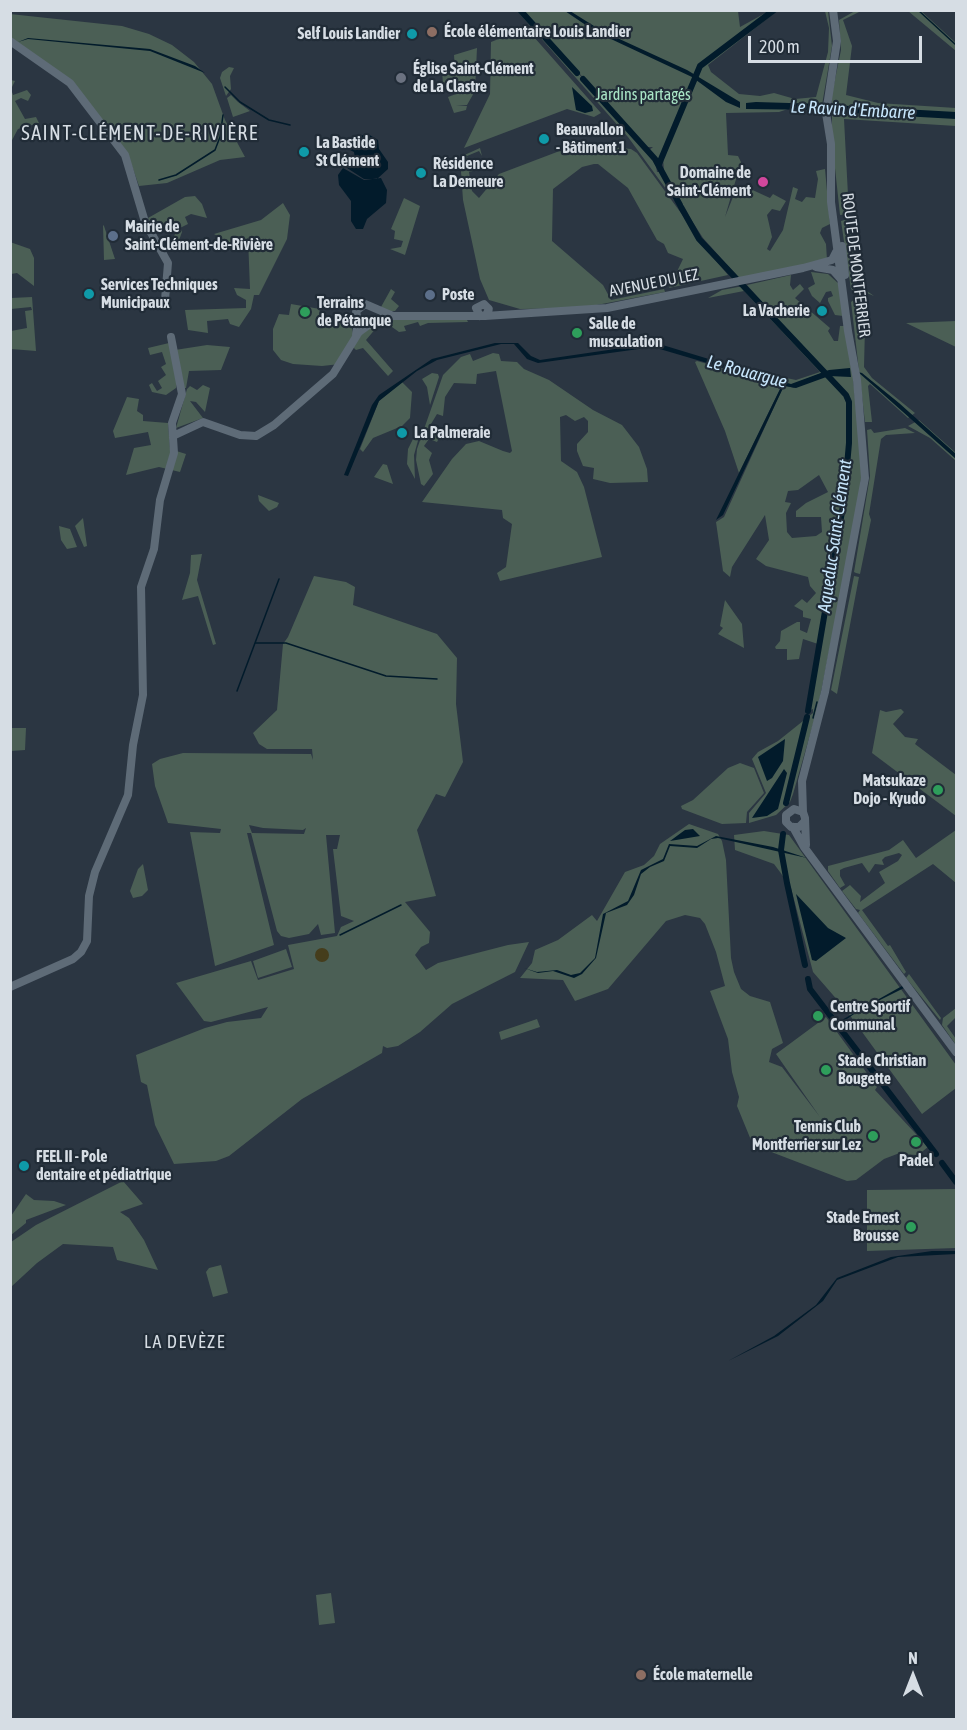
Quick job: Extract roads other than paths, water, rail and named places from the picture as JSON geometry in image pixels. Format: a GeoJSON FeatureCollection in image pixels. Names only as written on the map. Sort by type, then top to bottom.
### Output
{"type":"FeatureCollection","features":[{"type":"Feature","properties":{"kind":"street","name":"ROUTE DE MONTFERRIER"},"geometry":{"type":"LineString","coordinates":[[802,783],[822,710],[864,490],[865,460],[857,380],[843,280],[836,264],[830,137],[826,116],[837,41],[833,10]]}},
{"type":"Feature","properties":{"kind":"street"},"geometry":{"type":"LineString","coordinates":[[14,44],[70,83],[125,155],[143,218],[159,244],[169,267],[165,300]]}},
{"type":"Feature","properties":{"kind":"street","name":"ROUTE DE MONTFERRIER"},"geometry":{"type":"LineString","coordinates":[[831,177],[836,264]]}},
{"type":"Feature","properties":{"kind":"street"},"geometry":{"type":"LineString","coordinates":[[836,264],[836,272],[843,280]]}},
{"type":"Feature","properties":{"kind":"street","name":"AVENUE DU LEZ"},"geometry":{"type":"LineString","coordinates":[[480,313],[607,308],[803,268],[836,264]]}},
{"type":"Feature","properties":{"kind":"street"},"geometry":{"type":"LineString","coordinates":[[176,434],[200,423],[254,437],[268,429],[333,374],[356,335],[358,321],[356,312],[360,306],[370,304],[376,310],[393,316]]}},
{"type":"Feature","properties":{"kind":"street","name":"AVENUE DU LEZ"},"geometry":{"type":"LineString","coordinates":[[393,316],[459,316],[488,312],[488,306],[508,313]]}},
{"type":"Feature","properties":{"kind":"street"},"geometry":{"type":"LineString","coordinates":[[372,323],[376,310]]}},
{"type":"Feature","properties":{"kind":"street"},"geometry":{"type":"LineString","coordinates":[[356,335],[372,323],[393,316]]}},
{"type":"Feature","properties":{"kind":"street"},"geometry":{"type":"LineString","coordinates":[[358,321],[372,323]]}},
{"type":"Feature","properties":{"kind":"street"},"geometry":{"type":"LineString","coordinates":[[10,987],[73,959],[87,941],[92,880],[128,795],[133,745],[143,694],[137,589],[154,545],[160,500],[174,453],[182,391],[171,337]]}},
{"type":"Feature","properties":{"kind":"street"},"geometry":{"type":"LineString","coordinates":[[802,783],[786,820],[957,1052]]}},
{"type":"Feature","properties":{"kind":"street"},"geometry":{"type":"LineString","coordinates":[[802,783],[807,851]]}},
{"type":"Feature","properties":{"kind":"street"},"geometry":{"type":"LineString","coordinates":[[789,810],[797,809],[803,817]]}},
{"type":"Feature","properties":{"kind":"street"},"geometry":{"type":"LineString","coordinates":[[793,827],[799,827],[803,817]]}},
{"type":"Feature","properties":{"kind":"water"},"geometry":{"type":"Polygon","coordinates":[[[565,11],[570,11],[602,31],[687,70],[740,102],[740,108],[726,102],[692,77],[596,32],[565,11]]]}},
{"type":"Feature","properties":{"kind":"water"},"geometry":{"type":"Polygon","coordinates":[[[28,38],[150,49],[195,66],[205,73],[150,51],[28,39],[18,42],[28,38]]]}},
{"type":"Feature","properties":{"kind":"water"},"geometry":{"type":"Polygon","coordinates":[[[572,87],[592,106],[593,111],[585,113],[576,110],[572,87]]]}},
{"type":"Feature","properties":{"kind":"water"},"geometry":{"type":"Polygon","coordinates":[[[746,103],[822,104],[822,110],[746,109],[746,103]]]}},
{"type":"Feature","properties":{"kind":"water","name":"Le Ravin d'Embarre"},"geometry":{"type":"Polygon","coordinates":[[[832,105],[956,112],[956,119],[831,112],[832,105]]]}},
{"type":"Feature","properties":{"kind":"water"},"geometry":{"type":"Polygon","coordinates":[[[368,134],[378,140],[379,149],[388,162],[388,169],[377,179],[364,179],[344,166],[346,161],[355,158],[354,152],[350,150],[354,141],[368,134]]]}},
{"type":"Feature","properties":{"kind":"water"},"geometry":{"type":"Polygon","coordinates":[[[343,168],[364,180],[381,178],[387,190],[386,203],[367,219],[363,229],[356,229],[351,221],[351,201],[339,185],[338,175],[343,168]]]}},
{"type":"Feature","properties":{"kind":"water","name":"Le Rouargue"},"geometry":{"type":"Polygon","coordinates":[[[495,343],[518,343],[531,356],[540,360],[656,343],[791,384],[829,370],[850,368],[851,377],[829,376],[796,388],[784,386],[723,515],[716,520],[782,385],[653,347],[538,363],[527,359],[514,344],[501,344],[437,360],[417,371],[379,401],[348,476],[344,475],[372,405],[379,395],[432,359],[495,343]]]}},
{"type":"Feature","properties":{"kind":"water"},"geometry":{"type":"Polygon","coordinates":[[[858,372],[899,403],[956,454],[956,459],[858,372]]]}},
{"type":"Feature","properties":{"kind":"water"},"geometry":{"type":"Polygon","coordinates":[[[785,739],[783,761],[772,778],[767,781],[758,757],[785,739]]]}},
{"type":"Feature","properties":{"kind":"water"},"geometry":{"type":"Polygon","coordinates":[[[784,769],[787,773],[778,809],[767,816],[752,818],[784,769]]]}},
{"type":"Feature","properties":{"kind":"water"},"geometry":{"type":"Polygon","coordinates":[[[693,829],[700,836],[670,841],[685,830],[693,829]]]}},
{"type":"Feature","properties":{"kind":"water"},"geometry":{"type":"Polygon","coordinates":[[[716,836],[773,847],[807,858],[718,838],[711,839],[697,848],[670,846],[664,861],[641,874],[634,895],[627,905],[606,913],[596,958],[582,974],[574,978],[553,971],[538,973],[524,968],[537,972],[557,970],[571,975],[580,973],[595,958],[603,914],[628,901],[641,870],[663,859],[669,844],[697,846],[716,836]]]}},
{"type":"Feature","properties":{"kind":"water"},"geometry":{"type":"Polygon","coordinates":[[[796,894],[828,928],[846,938],[816,961],[812,960],[796,894]]]}},
{"type":"Feature","properties":{"kind":"water"},"geometry":{"type":"Polygon","coordinates":[[[902,986],[904,988],[860,1010],[841,1023],[840,1021],[902,986]]]}},
{"type":"Feature","properties":{"kind":"water"},"geometry":{"type":"Polygon","coordinates":[[[932,1251],[956,1251],[956,1254],[898,1257],[837,1280],[823,1301],[778,1336],[728,1361],[774,1336],[816,1305],[837,1278],[891,1257],[932,1251]]]}},
{"type":"Feature","properties":{"kind":"waterway","name":"Aqueduc Saint-Clément"},"geometry":{"type":"LineString","coordinates":[[520,10],[577,73]]}},
{"type":"Feature","properties":{"kind":"waterway","name":"Aqueduc Saint-Clément"},"geometry":{"type":"LineString","coordinates":[[659,164],[700,66],[774,10]]}},
{"type":"Feature","properties":{"kind":"waterway"},"geometry":{"type":"LineString","coordinates":[[918,10],[956,45]]}},
{"type":"Feature","properties":{"kind":"waterway","name":"Aqueduc Saint-Clément"},"geometry":{"type":"LineString","coordinates":[[583,79],[655,159],[680,205]]}},
{"type":"Feature","properties":{"kind":"waterway"},"geometry":{"type":"LineString","coordinates":[[225,87],[240,102],[269,120],[290,125]]}},
{"type":"Feature","properties":{"kind":"waterway"},"geometry":{"type":"LineString","coordinates":[[159,180],[176,175],[215,150],[220,137],[223,115]]}},
{"type":"Feature","properties":{"kind":"waterway","name":"Aqueduc Saint-Clément"},"geometry":{"type":"LineString","coordinates":[[681,207],[699,239],[846,395],[849,402],[849,443],[844,500],[808,711]]}},
{"type":"Feature","properties":{"kind":"waterway"},"geometry":{"type":"LineString","coordinates":[[237,691],[279,579]]}},
{"type":"Feature","properties":{"kind":"waterway"},"geometry":{"type":"LineString","coordinates":[[256,643],[286,643],[386,676],[437,679]]}},
{"type":"Feature","properties":{"kind":"waterway"},"geometry":{"type":"LineString","coordinates":[[813,718],[817,702]]}},
{"type":"Feature","properties":{"kind":"waterway","name":"Aqueduc Saint-Clément"},"geometry":{"type":"LineString","coordinates":[[786,803],[807,717]]}},
{"type":"Feature","properties":{"kind":"waterway","name":"Aqueduc Saint-Clément"},"geometry":{"type":"LineString","coordinates":[[783,834],[781,850],[805,965]]}},
{"type":"Feature","properties":{"kind":"waterway"},"geometry":{"type":"LineString","coordinates":[[340,935],[401,905]]}},
{"type":"Feature","properties":{"kind":"waterway","name":"Aqueduc Saint-Clément"},"geometry":{"type":"LineString","coordinates":[[808,979],[810,989],[936,1154]]}},
{"type":"Feature","properties":{"kind":"waterway","name":"Aqueduc Saint-Clément"},"geometry":{"type":"LineString","coordinates":[[942,1163],[956,1182]]}},
{"type":"Feature","properties":{"kind":"place","name":"École élémentaire Louis Landier"},"geometry":{"type":"Point","coordinates":[432,32]}},
{"type":"Feature","properties":{"kind":"place","name":"Self Louis Landier"},"geometry":{"type":"Point","coordinates":[412,34]}},
{"type":"Feature","properties":{"kind":"place","name":"Église Saint-Clément de La Clastre"},"geometry":{"type":"Point","coordinates":[401,78]}},
{"type":"Feature","properties":{"kind":"place","name":"Beauvallon - Bâtiment 1"},"geometry":{"type":"Point","coordinates":[544,139]}},
{"type":"Feature","properties":{"kind":"place","name":"La Bastide St Clément"},"geometry":{"type":"Point","coordinates":[304,152]}},
{"type":"Feature","properties":{"kind":"place","name":"Résidence La Demeure"},"geometry":{"type":"Point","coordinates":[421,173]}},
{"type":"Feature","properties":{"kind":"place","name":"Domaine de Saint-Clément"},"geometry":{"type":"Point","coordinates":[763,182]}},
{"type":"Feature","properties":{"kind":"place","name":"Mairie de Saint-Clément-de-Rivière"},"geometry":{"type":"Point","coordinates":[113,236]}},
{"type":"Feature","properties":{"kind":"place","name":"Services Techniques Municipaux"},"geometry":{"type":"Point","coordinates":[89,294]}},
{"type":"Feature","properties":{"kind":"place","name":"Poste"},"geometry":{"type":"Point","coordinates":[430,295]}},
{"type":"Feature","properties":{"kind":"place","name":"La Vacherie"},"geometry":{"type":"Point","coordinates":[822,311]}},
{"type":"Feature","properties":{"kind":"place","name":"Terrains de Pétanque"},"geometry":{"type":"Point","coordinates":[305,312]}},
{"type":"Feature","properties":{"kind":"place","name":"Salle de musculation"},"geometry":{"type":"Point","coordinates":[577,333]}},
{"type":"Feature","properties":{"kind":"place","name":"La Palmeraie"},"geometry":{"type":"Point","coordinates":[402,433]}},
{"type":"Feature","properties":{"kind":"place","name":"Matsukaze Dojo - Kyudo"},"geometry":{"type":"Point","coordinates":[938,790]}},
{"type":"Feature","properties":{"kind":"place","name":"Centre Sportif Communal"},"geometry":{"type":"Point","coordinates":[818,1016]}},
{"type":"Feature","properties":{"kind":"place","name":"Stade Christian Bougette"},"geometry":{"type":"Point","coordinates":[826,1070]}},
{"type":"Feature","properties":{"kind":"place","name":"Tennis Club Montferrier sur Lez"},"geometry":{"type":"Point","coordinates":[873,1136]}},
{"type":"Feature","properties":{"kind":"place","name":"Padel"},"geometry":{"type":"Point","coordinates":[916,1142]}},
{"type":"Feature","properties":{"kind":"place","name":"FEEL II - Pole dentaire et pédiatrique"},"geometry":{"type":"Point","coordinates":[24,1166]}},
{"type":"Feature","properties":{"kind":"place","name":"Stade Ernest Brousse"},"geometry":{"type":"Point","coordinates":[911,1227]}},
{"type":"Feature","properties":{"kind":"place","name":"École maternelle"},"geometry":{"type":"Point","coordinates":[641,1675]}},
{"type":"Feature","properties":{"kind":"district","name":"SAINT-CLÉMENT-DE-RIVIÈRE"},"geometry":{"type":"Point","coordinates":[140,134]}},
{"type":"Feature","properties":{"kind":"district","name":"LA DEVÈZE"},"geometry":{"type":"Point","coordinates":[185,1342]}},
{"type":"Feature","properties":{"kind":"park label","name":"Jardins partagés"},"geometry":{"type":"Point","coordinates":[643,95]}}]}
